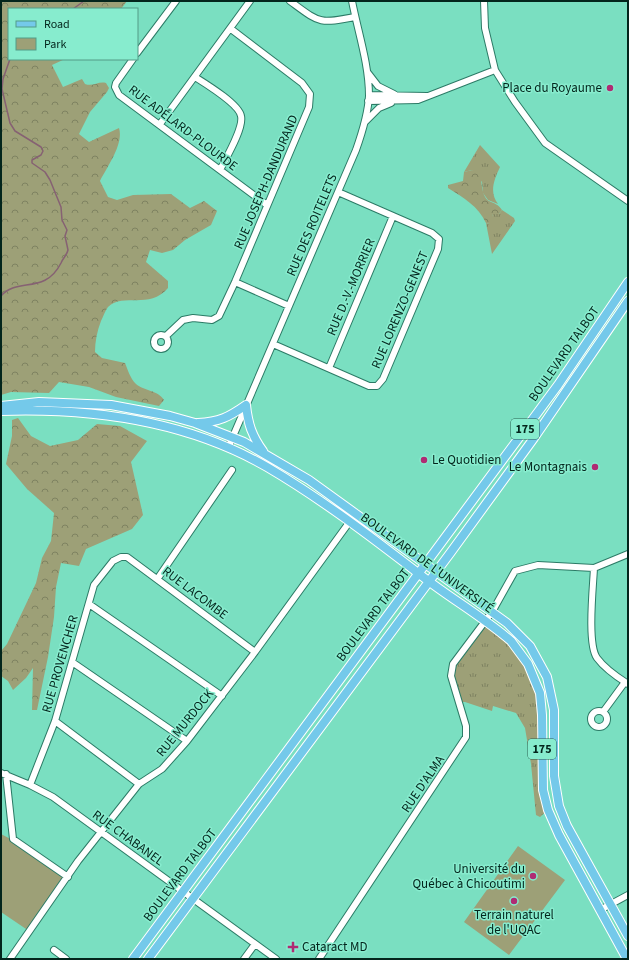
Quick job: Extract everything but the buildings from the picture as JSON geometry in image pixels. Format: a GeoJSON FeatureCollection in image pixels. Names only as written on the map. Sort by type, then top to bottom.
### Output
{"type":"FeatureCollection","features":[{"type":"Feature","properties":{"kind":"main road","name":"BOULEVARD TALBOT"},"geometry":{"type":"LineString","coordinates":[[133,959],[562,379],[628,282]]}},
{"type":"Feature","properties":{"kind":"main road","name":"BOULEVARD TALBOT"},"geometry":{"type":"LineString","coordinates":[[148,959],[534,438],[628,301]]}},
{"type":"Feature","properties":{"kind":"main road","name":"BOULEVARD DE L'UNIVERSITÉ"},"geometry":{"type":"LineString","coordinates":[[1,406],[39,402],[112,404],[195,423],[232,437],[263,452],[309,480],[507,623],[530,646],[545,672],[554,710],[554,776],[559,806],[567,826],[628,936]]}},
{"type":"Feature","properties":{"kind":"main road"},"geometry":{"type":"LineString","coordinates":[[195,423],[211,422],[228,418],[246,405],[248,422],[252,436],[263,452]]}},
{"type":"Feature","properties":{"kind":"main road","name":"BOULEVARD DE L'UNIVERSITÉ"},"geometry":{"type":"LineString","coordinates":[[1,411],[79,412],[118,417],[155,424],[185,432],[228,448],[267,467],[349,522],[418,574],[485,620],[511,641],[522,654],[533,674],[541,704],[542,776],[548,810],[552,823],[627,959]]}},
{"type":"Feature","properties":{"kind":"street"},"geometry":{"type":"LineString","coordinates":[[138,52],[176,1]]}},
{"type":"Feature","properties":{"kind":"street"},"geometry":{"type":"LineString","coordinates":[[160,124],[231,29],[250,1]]}},
{"type":"Feature","properties":{"kind":"street"},"geometry":{"type":"LineString","coordinates":[[290,1],[319,21],[330,22],[355,17]]}},
{"type":"Feature","properties":{"kind":"street","name":"RUE DES ROITELETS"},"geometry":{"type":"LineString","coordinates":[[228,448],[356,150],[365,122],[368,98],[367,72],[352,1]]}},
{"type":"Feature","properties":{"kind":"street"},"geometry":{"type":"LineString","coordinates":[[484,1],[485,28],[495,70],[515,102],[545,143],[628,201]]}},
{"type":"Feature","properties":{"kind":"street","name":"RUE JOSEPH-DANDURAND"},"geometry":{"type":"LineString","coordinates":[[166,336],[183,320],[193,318],[216,319],[221,312],[309,107],[310,94],[302,83],[231,29]]}},
{"type":"Feature","properties":{"kind":"street","name":"RUE ADÉLARD-PLOURDE"},"geometry":{"type":"LineString","coordinates":[[132,60],[116,83],[117,91],[267,205]]}},
{"type":"Feature","properties":{"kind":"street"},"geometry":{"type":"LineString","coordinates":[[368,98],[418,100],[438,94],[495,70]]}},
{"type":"Feature","properties":{"kind":"street"},"geometry":{"type":"LineString","coordinates":[[367,72],[378,86],[399,99]]}},
{"type":"Feature","properties":{"kind":"street"},"geometry":{"type":"LineString","coordinates":[[195,77],[237,107],[242,116],[240,126],[220,170]]}},
{"type":"Feature","properties":{"kind":"street"},"geometry":{"type":"LineString","coordinates":[[365,122],[379,108],[399,99]]}},
{"type":"Feature","properties":{"kind":"street","name":"RUE LORENZO-GENEST"},"geometry":{"type":"LineString","coordinates":[[273,344],[374,387],[381,383],[439,244],[436,235],[338,192]]}},
{"type":"Feature","properties":{"kind":"street","name":"RUE D.-V.-MORRIER"},"geometry":{"type":"LineString","coordinates":[[328,368],[393,216]]}},
{"type":"Feature","properties":{"kind":"street"},"geometry":{"type":"LineString","coordinates":[[235,282],[289,306]]}},
{"type":"Feature","properties":{"kind":"street"},"geometry":{"type":"LineString","coordinates":[[158,578],[232,470]]}},
{"type":"Feature","properties":{"kind":"street","name":"RUE MURDOCK"},"geometry":{"type":"LineString","coordinates":[[10,959],[101,832],[139,784],[162,769],[187,741],[222,696],[356,513]]}},
{"type":"Feature","properties":{"kind":"street"},"geometry":{"type":"LineString","coordinates":[[604,712],[627,683],[608,669],[596,657],[592,645],[594,568],[628,554]]}},
{"type":"Feature","properties":{"kind":"street","name":"RUE LACOMBE"},"geometry":{"type":"LineString","coordinates":[[121,557],[127,557],[158,578],[255,652]]}},
{"type":"Feature","properties":{"kind":"street","name":"RUE PROVENCHER"},"geometry":{"type":"LineString","coordinates":[[30,784],[55,721],[94,586],[113,561],[121,557]]}},
{"type":"Feature","properties":{"kind":"street","name":"RUE D'ALMA"},"geometry":{"type":"LineString","coordinates":[[318,959],[466,737],[466,726],[451,676],[453,664],[492,612],[515,571],[538,565],[594,568]]}},
{"type":"Feature","properties":{"kind":"street"},"geometry":{"type":"LineString","coordinates":[[89,604],[222,696]]}},
{"type":"Feature","properties":{"kind":"street"},"geometry":{"type":"LineString","coordinates":[[72,662],[187,741]]}},
{"type":"Feature","properties":{"kind":"street"},"geometry":{"type":"LineString","coordinates":[[55,721],[139,784]]}},
{"type":"Feature","properties":{"kind":"street"},"geometry":{"type":"LineString","coordinates":[[4,774],[13,839],[68,877]]}},
{"type":"Feature","properties":{"kind":"street","name":"RUE CHABANEL"},"geometry":{"type":"LineString","coordinates":[[4,774],[30,784],[53,797],[276,959]]}},
{"type":"Feature","properties":{"kind":"street"},"geometry":{"type":"LineString","coordinates":[[600,910],[628,895]]}},
{"type":"Feature","properties":{"kind":"street"},"geometry":{"type":"LineString","coordinates":[[244,959],[254,944]]}},
{"type":"Feature","properties":{"kind":"street"},"geometry":{"type":"LineString","coordinates":[[54,950],[66,959]]}},
{"type":"Feature","properties":{"kind":"green space"},"geometry":{"type":"Polygon","coordinates":[[[1,1],[127,1],[122,8],[8,8],[8,60],[63,60],[52,65],[63,87],[82,79],[85,84],[88,85],[106,83],[109,88],[107,92],[90,112],[79,134],[89,142],[119,128],[120,134],[117,148],[100,181],[108,197],[117,200],[133,195],[171,194],[190,208],[204,201],[217,211],[211,225],[185,240],[173,250],[162,253],[150,250],[146,262],[168,281],[168,288],[161,295],[145,300],[121,301],[114,303],[108,307],[98,329],[95,352],[102,358],[125,363],[136,384],[155,392],[164,400],[159,406],[116,397],[89,387],[59,382],[49,393],[11,392],[1,395],[1,1]]]}},
{"type":"Feature","properties":{"kind":"green space"},"geometry":{"type":"Polygon","coordinates":[[[480,145],[500,167],[493,186],[495,199],[498,204],[488,200],[483,193],[482,182],[472,170],[464,172],[480,145]]]}},
{"type":"Feature","properties":{"kind":"green space"},"geometry":{"type":"Polygon","coordinates":[[[472,170],[480,173],[483,192],[486,199],[498,205],[502,210],[499,214],[493,214],[491,223],[489,224],[486,223],[475,207],[448,188],[448,185],[463,181],[464,172],[472,170]]]}},
{"type":"Feature","properties":{"kind":"green space"},"geometry":{"type":"Polygon","coordinates":[[[502,210],[514,218],[515,221],[492,254],[486,223],[489,224],[493,214],[499,214],[502,210]]]}},
{"type":"Feature","properties":{"kind":"green space"},"geometry":{"type":"Polygon","coordinates":[[[18,418],[31,436],[50,446],[78,440],[97,424],[120,426],[147,441],[131,462],[143,515],[132,529],[86,549],[79,566],[61,563],[56,587],[54,617],[48,657],[37,710],[32,710],[33,668],[26,678],[13,690],[8,681],[1,676],[1,651],[7,644],[36,583],[42,558],[51,541],[54,513],[27,489],[6,464],[12,436],[12,420],[18,418]]]}},
{"type":"Feature","properties":{"kind":"green space"},"geometry":{"type":"Polygon","coordinates":[[[485,620],[511,641],[537,684],[548,810],[540,817],[536,815],[531,764],[525,728],[516,713],[493,706],[492,711],[465,702],[459,702],[451,676],[453,664],[485,620]]]}},
{"type":"Feature","properties":{"kind":"green space"},"geometry":{"type":"Polygon","coordinates":[[[1,834],[22,845],[66,875],[29,931],[1,912],[1,834]]]}},
{"type":"Feature","properties":{"kind":"green space","name":"Terrain naturel de l'UQAC"},"geometry":{"type":"Polygon","coordinates":[[[518,846],[565,880],[509,955],[464,922],[518,846]]]}},
{"type":"Feature","properties":{"kind":"waterway"},"geometry":{"type":"LineString","coordinates":[[74,8],[84,1]]}},
{"type":"Feature","properties":{"kind":"waterway"},"geometry":{"type":"LineString","coordinates":[[1,296],[8,290],[15,287],[47,279],[54,273],[68,250],[65,236],[67,230],[62,220],[61,207],[50,180],[45,172],[32,163],[32,160],[41,155],[43,151],[41,147],[15,131],[10,123],[2,89],[3,79],[10,60]]}},
{"type":"Feature","properties":{"kind":"place","name":"Place du Royaume"},"geometry":{"type":"Point","coordinates":[610,88]}},
{"type":"Feature","properties":{"kind":"place","name":"Le Quotidien"},"geometry":{"type":"Point","coordinates":[424,460]}},
{"type":"Feature","properties":{"kind":"place","name":"Le Montagnais"},"geometry":{"type":"Point","coordinates":[595,467]}},
{"type":"Feature","properties":{"kind":"place","name":"Université du Québec à Chicoutimi"},"geometry":{"type":"Point","coordinates":[533,876]}},
{"type":"Feature","properties":{"kind":"place","name":"Terrain naturel de l'UQAC"},"geometry":{"type":"Point","coordinates":[514,901]}},
{"type":"Feature","properties":{"kind":"place","name":"Cataract MD"},"geometry":{"type":"Point","coordinates":[293,947]}}]}
